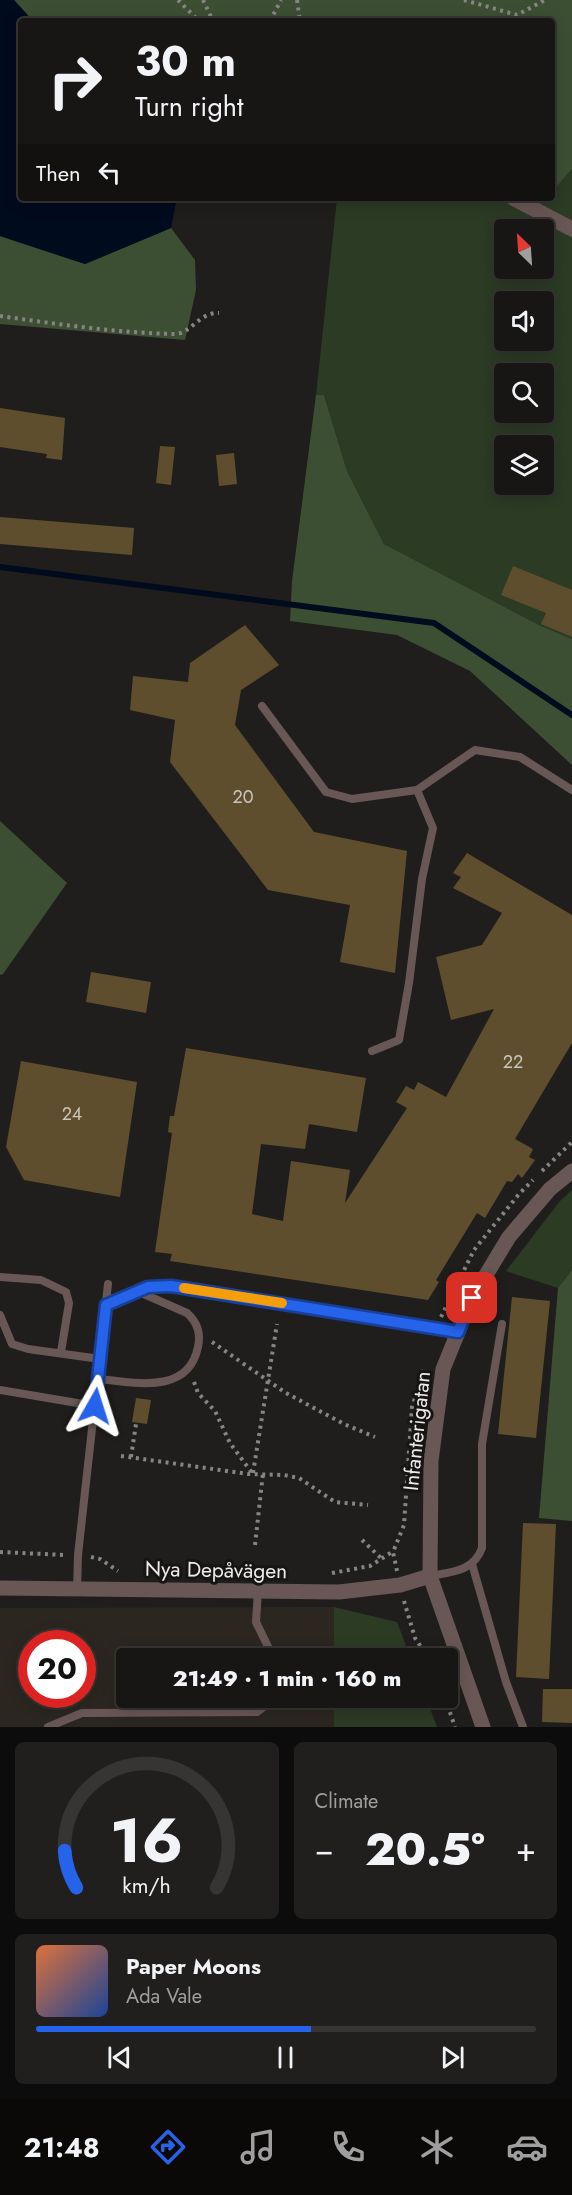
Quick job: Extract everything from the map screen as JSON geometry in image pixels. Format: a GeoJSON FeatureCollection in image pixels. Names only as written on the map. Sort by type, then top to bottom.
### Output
{"type":"FeatureCollection","features":[{"type":"Feature","properties":{"kind":"street"},"geometry":{"type":"LineString","coordinates":[[519,201],[572,229]]}},
{"type":"Feature","properties":{"kind":"street","name":"Infanterigatan"},"geometry":{"type":"LineString","coordinates":[[483,1727],[430,1576],[431,1461],[443,1370],[472,1298],[509,1237],[550,1190],[572,1171]]}},
{"type":"Feature","properties":{"kind":"street","name":"Nya Depåvägen"},"geometry":{"type":"LineString","coordinates":[[0,1588],[339,1592],[400,1585],[430,1576]]}},
{"type":"Feature","properties":{"kind":"lane"},"geometry":{"type":"LineString","coordinates":[[262,706],[326,792],[352,799],[417,790],[475,750],[520,757],[572,790]]}},
{"type":"Feature","properties":{"kind":"lane"},"geometry":{"type":"LineString","coordinates":[[372,1051],[399,1040],[409,983],[422,879],[433,828],[417,790]]}},
{"type":"Feature","properties":{"kind":"lane"},"geometry":{"type":"LineString","coordinates":[[0,1277],[41,1280],[66,1292],[69,1303],[61,1352]]}},
{"type":"Feature","properties":{"kind":"lane"},"geometry":{"type":"LineString","coordinates":[[77,1590],[78,1555],[108,1284]]}},
{"type":"Feature","properties":{"kind":"lane"},"geometry":{"type":"LineString","coordinates":[[106,1305],[153,1286],[171,1286],[458,1332]]}},
{"type":"Feature","properties":{"kind":"lane"},"geometry":{"type":"LineString","coordinates":[[98,1379],[161,1383],[173,1380],[188,1368],[196,1355],[199,1334],[193,1318],[187,1313],[136,1291]]}},
{"type":"Feature","properties":{"kind":"lane"},"geometry":{"type":"LineString","coordinates":[[0,1315],[12,1344],[28,1349],[100,1359]]}},
{"type":"Feature","properties":{"kind":"lane"},"geometry":{"type":"LineString","coordinates":[[430,1576],[461,1570],[472,1564],[482,1548],[482,1444],[502,1324]]}},
{"type":"Feature","properties":{"kind":"lane"},"geometry":{"type":"LineString","coordinates":[[0,1390],[95,1406]]}},
{"type":"Feature","properties":{"kind":"lane"},"geometry":{"type":"LineString","coordinates":[[472,1564],[506,1682],[523,1727]]}},
{"type":"Feature","properties":{"kind":"lane"},"geometry":{"type":"LineString","coordinates":[[258,1591],[256,1622],[269,1648]]}},
{"type":"Feature","properties":{"kind":"lane"},"geometry":{"type":"LineString","coordinates":[[48,1727],[82,1713],[257,1712],[262,1708]]}},
{"type":"Feature","properties":{"kind":"path"},"geometry":{"type":"LineString","coordinates":[[178,0],[196,18]]}},
{"type":"Feature","properties":{"kind":"path"},"geometry":{"type":"LineString","coordinates":[[203,0],[212,18]]}},
{"type":"Feature","properties":{"kind":"path"},"geometry":{"type":"LineString","coordinates":[[272,18],[282,0]]}},
{"type":"Feature","properties":{"kind":"path"},"geometry":{"type":"LineString","coordinates":[[297,0],[300,18]]}},
{"type":"Feature","properties":{"kind":"path"},"geometry":{"type":"LineString","coordinates":[[464,0],[517,15],[545,0]]}},
{"type":"Feature","properties":{"kind":"path"},"geometry":{"type":"LineString","coordinates":[[0,316],[58,324],[179,334],[209,312],[219,313]]}},
{"type":"Feature","properties":{"kind":"path"},"geometry":{"type":"LineString","coordinates":[[253,1473],[277,1324]]}},
{"type":"Feature","properties":{"kind":"path"},"geometry":{"type":"LineString","coordinates":[[199,1334],[268,1380],[344,1424],[375,1437]]}},
{"type":"Feature","properties":{"kind":"path"},"geometry":{"type":"LineString","coordinates":[[188,1368],[195,1388],[211,1406],[230,1443],[253,1473]]}},
{"type":"Feature","properties":{"kind":"path"},"geometry":{"type":"LineString","coordinates":[[131,1457],[136,1424]]}},
{"type":"Feature","properties":{"kind":"path"},"geometry":{"type":"LineString","coordinates":[[121,1456],[299,1478],[334,1502],[368,1505]]}},
{"type":"Feature","properties":{"kind":"path"},"geometry":{"type":"LineString","coordinates":[[255,1545],[263,1473]]}},
{"type":"Feature","properties":{"kind":"path"},"geometry":{"type":"LineString","coordinates":[[362,1540],[382,1558]]}},
{"type":"Feature","properties":{"kind":"path"},"geometry":{"type":"LineString","coordinates":[[0,1552],[78,1555],[100,1559],[114,1570],[122,1572]]}},
{"type":"Feature","properties":{"kind":"path"},"geometry":{"type":"LineString","coordinates":[[323,1574],[370,1566],[393,1552]]}},
{"type":"Feature","properties":{"kind":"path"},"geometry":{"type":"LineString","coordinates":[[448,1708],[455,1727]]}},
{"type":"Feature","properties":{"kind":"shaded area"},"geometry":{"type":"Polygon","coordinates":[[[334,1607],[334,1648],[116,1648],[116,1708],[334,1708],[334,1727],[0,1727],[0,1608],[334,1607]]]}},
{"type":"Feature","properties":{"kind":"green space"},"geometry":{"type":"Polygon","coordinates":[[[14,0],[572,0],[572,169],[555,189],[555,18],[30,18],[14,0]]]}},
{"type":"Feature","properties":{"kind":"green space"},"geometry":{"type":"Polygon","coordinates":[[[572,169],[572,639],[539,625],[384,544],[347,471],[324,395],[316,395],[337,201],[555,201],[555,189],[572,169]]]}},
{"type":"Feature","properties":{"kind":"green space"},"geometry":{"type":"Polygon","coordinates":[[[171,228],[195,260],[196,290],[185,340],[0,324],[0,236],[85,264],[171,228]]]}},
{"type":"Feature","properties":{"kind":"green space"},"geometry":{"type":"Polygon","coordinates":[[[316,395],[324,395],[347,471],[384,544],[539,625],[572,639],[572,765],[470,671],[397,635],[290,621],[292,581],[316,395]]]}},
{"type":"Feature","properties":{"kind":"green space"},"geometry":{"type":"Polygon","coordinates":[[[0,821],[67,883],[3,974],[0,975],[0,821]]]}},
{"type":"Feature","properties":{"kind":"green space"},"geometry":{"type":"Polygon","coordinates":[[[572,1190],[572,1270],[558,1288],[506,1271],[560,1201],[572,1190]]]}},
{"type":"Feature","properties":{"kind":"green space"},"geometry":{"type":"Polygon","coordinates":[[[572,1270],[572,1521],[539,1518],[558,1288],[572,1270]]]}},
{"type":"Feature","properties":{"kind":"green space"},"geometry":{"type":"Polygon","coordinates":[[[334,1607],[397,1622],[407,1648],[334,1648],[334,1607]]]}},
{"type":"Feature","properties":{"kind":"green space"},"geometry":{"type":"Polygon","coordinates":[[[334,1708],[430,1708],[437,1727],[334,1727],[334,1708]]]}},
{"type":"Feature","properties":{"kind":"water"},"geometry":{"type":"Polygon","coordinates":[[[0,0],[14,0],[30,18],[18,18],[18,201],[176,201],[171,228],[85,264],[0,236],[0,0]]]}},
{"type":"Feature","properties":{"kind":"building"},"geometry":{"type":"Polygon","coordinates":[[[0,408],[65,418],[62,460],[46,458],[47,454],[0,447],[0,408]]]}},
{"type":"Feature","properties":{"kind":"building"},"geometry":{"type":"Polygon","coordinates":[[[160,446],[175,447],[171,485],[156,483],[160,446]]]}},
{"type":"Feature","properties":{"kind":"building"},"geometry":{"type":"Polygon","coordinates":[[[234,453],[237,484],[219,486],[216,455],[234,453]]]}},
{"type":"Feature","properties":{"kind":"building"},"geometry":{"type":"Polygon","coordinates":[[[0,517],[134,528],[132,555],[0,544],[0,517]]]}},
{"type":"Feature","properties":{"kind":"building"},"geometry":{"type":"Polygon","coordinates":[[[513,566],[572,590],[572,637],[541,624],[546,613],[501,595],[513,566]]]}},
{"type":"Feature","properties":{"kind":"building"},"geometry":{"type":"Polygon","coordinates":[[[245,625],[279,665],[241,690],[235,725],[314,832],[407,851],[395,973],[340,962],[350,905],[268,890],[170,762],[175,720],[130,710],[133,676],[188,682],[190,663],[245,625]]]}},
{"type":"Feature","properties":{"kind":"building"},"geometry":{"type":"Polygon","coordinates":[[[467,853],[572,915],[572,1043],[515,1139],[533,1149],[529,1157],[535,1160],[522,1178],[518,1174],[512,1182],[507,1181],[485,1218],[477,1213],[436,1280],[439,1282],[428,1300],[170,1261],[172,1254],[155,1252],[172,1133],[168,1132],[170,1116],[174,1116],[186,1048],[366,1078],[357,1132],[309,1124],[305,1149],[261,1144],[252,1214],[283,1221],[291,1161],[350,1170],[345,1203],[407,1108],[396,1102],[406,1086],[414,1090],[418,1082],[446,1097],[494,1009],[451,1020],[436,957],[482,945],[502,913],[453,888],[461,877],[453,873],[467,853]]]}},
{"type":"Feature","properties":{"kind":"building"},"geometry":{"type":"Polygon","coordinates":[[[91,972],[151,982],[146,1013],[86,1002],[91,972]]]}},
{"type":"Feature","properties":{"kind":"building"},"geometry":{"type":"Polygon","coordinates":[[[21,1061],[137,1082],[120,1197],[24,1180],[6,1147],[21,1061]]]}},
{"type":"Feature","properties":{"kind":"building"},"geometry":{"type":"Polygon","coordinates":[[[512,1297],[550,1301],[536,1438],[498,1434],[512,1297]]]}},
{"type":"Feature","properties":{"kind":"building"},"geometry":{"type":"Polygon","coordinates":[[[136,1398],[151,1400],[147,1424],[132,1422],[136,1398]]]}},
{"type":"Feature","properties":{"kind":"building"},"geometry":{"type":"Polygon","coordinates":[[[523,1523],[556,1524],[549,1679],[516,1677],[523,1523]]]}},
{"type":"Feature","properties":{"kind":"building"},"geometry":{"type":"Polygon","coordinates":[[[543,1689],[572,1689],[572,1723],[542,1722],[543,1689]]]}},
{"type":"Feature","properties":{"kind":"waterway"},"geometry":{"type":"LineString","coordinates":[[0,567],[434,623],[572,715]]}},
{"type":"Feature","properties":{"kind":"slow traffic"},"geometry":{"type":"LineString","coordinates":[[184,1288],[282,1303]]}},
{"type":"Feature","properties":{"kind":"route"},"geometry":{"type":"LineString","coordinates":[[95,1406],[106,1305],[148,1287],[171,1286],[458,1332],[472,1298]]}}]}
